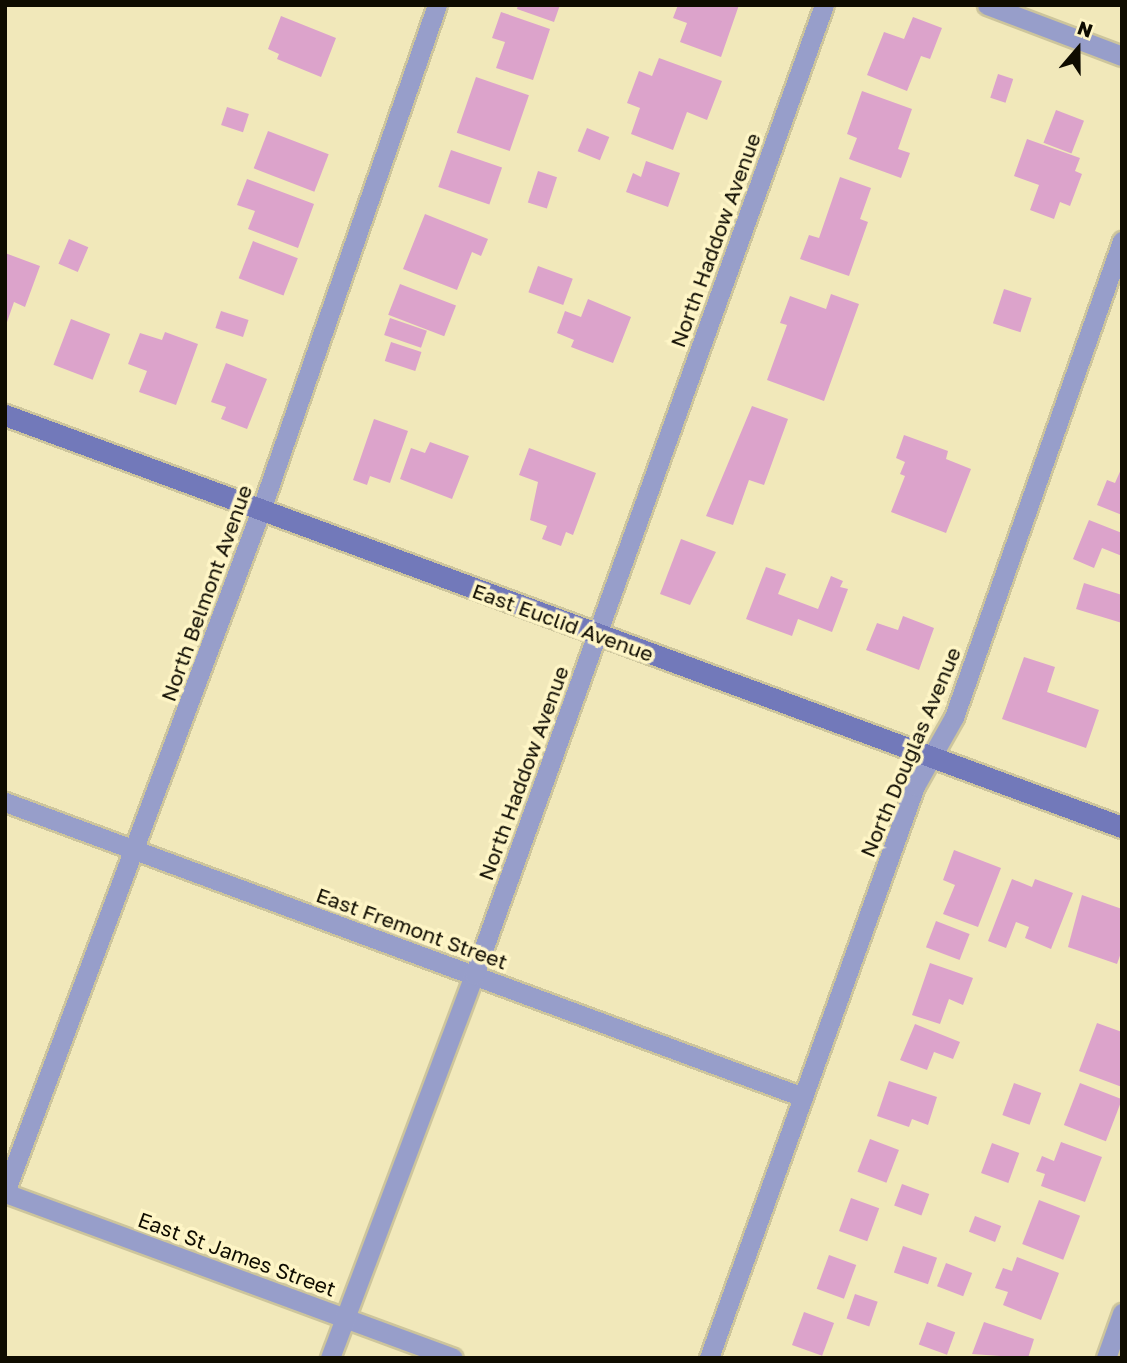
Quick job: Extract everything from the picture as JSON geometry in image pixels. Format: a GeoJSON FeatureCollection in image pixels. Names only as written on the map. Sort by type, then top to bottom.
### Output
{"type":"FeatureCollection","features":[{"type":"Feature","properties":{"kind":"street","name":"North Belmont Avenue"},"geometry":{"type":"LineString","coordinates":[[5,1193],[136,851],[261,510],[437,5]]}},
{"type":"Feature","properties":{"kind":"street","name":"North Haddow Avenue"},"geometry":{"type":"LineString","coordinates":[[330,1358],[474,975],[824,5]]}},
{"type":"Feature","properties":{"kind":"street"},"geometry":{"type":"LineString","coordinates":[[987,5],[1122,56]]}},
{"type":"Feature","properties":{"kind":"street","name":"North Douglas Avenue"},"geometry":{"type":"LineString","coordinates":[[709,1358],[915,786],[954,716],[1122,241]]}},
{"type":"Feature","properties":{"kind":"street","name":"East Euclid Avenue"},"geometry":{"type":"LineString","coordinates":[[5,415],[1122,827]]}},
{"type":"Feature","properties":{"kind":"street","name":"East Fremont Street"},"geometry":{"type":"LineString","coordinates":[[5,802],[803,1097]]}},
{"type":"Feature","properties":{"kind":"street","name":"East St James Street"},"geometry":{"type":"LineString","coordinates":[[5,1193],[453,1358]]}},
{"type":"Feature","properties":{"kind":"street"},"geometry":{"type":"LineString","coordinates":[[1106,1358],[1122,1313]]}},
{"type":"Feature","properties":{"kind":"building"},"geometry":{"type":"Polygon","coordinates":[[[518,5],[560,5],[554,22],[517,9],[518,5]]]}},
{"type":"Feature","properties":{"kind":"building"},"geometry":{"type":"Polygon","coordinates":[[[678,5],[739,5],[721,57],[680,42],[687,23],[673,18],[678,5]]]}},
{"type":"Feature","properties":{"kind":"building"},"geometry":{"type":"Polygon","coordinates":[[[501,12],[550,29],[533,80],[496,68],[505,42],[492,38],[501,12]]]}},
{"type":"Feature","properties":{"kind":"building"},"geometry":{"type":"Polygon","coordinates":[[[281,16],[336,38],[321,77],[277,59],[279,54],[268,49],[281,16]]]}},
{"type":"Feature","properties":{"kind":"building"},"geometry":{"type":"Polygon","coordinates":[[[913,17],[942,28],[930,59],[921,56],[907,91],[867,75],[884,32],[904,39],[913,17]]]}},
{"type":"Feature","properties":{"kind":"building"},"geometry":{"type":"Polygon","coordinates":[[[659,58],[722,81],[707,120],[687,112],[673,150],[631,134],[640,108],[627,103],[639,71],[652,76],[659,58]]]}},
{"type":"Feature","properties":{"kind":"building"},"geometry":{"type":"Polygon","coordinates":[[[998,74],[1013,79],[1005,103],[990,98],[998,74]]]}},
{"type":"Feature","properties":{"kind":"building"},"geometry":{"type":"Polygon","coordinates":[[[476,77],[529,95],[510,151],[457,133],[476,77]]]}},
{"type":"Feature","properties":{"kind":"building"},"geometry":{"type":"Polygon","coordinates":[[[862,91],[912,109],[898,149],[910,153],[901,178],[849,159],[857,138],[847,134],[862,91]]]}},
{"type":"Feature","properties":{"kind":"building"},"geometry":{"type":"Polygon","coordinates":[[[227,107],[249,114],[243,132],[221,125],[227,107]]]}},
{"type":"Feature","properties":{"kind":"building"},"geometry":{"type":"Polygon","coordinates":[[[1056,110],[1084,121],[1071,153],[1043,143],[1056,110]]]}},
{"type":"Feature","properties":{"kind":"building"},"geometry":{"type":"Polygon","coordinates":[[[587,128],[609,137],[600,160],[578,151],[587,128]]]}},
{"type":"Feature","properties":{"kind":"building"},"geometry":{"type":"Polygon","coordinates":[[[268,131],[329,154],[314,192],[254,168],[268,131]]]}},
{"type":"Feature","properties":{"kind":"building"},"geometry":{"type":"Polygon","coordinates":[[[1027,139],[1080,158],[1075,171],[1082,174],[1070,206],[1060,202],[1054,219],[1030,210],[1039,185],[1014,176],[1027,139]]]}},
{"type":"Feature","properties":{"kind":"building"},"geometry":{"type":"Polygon","coordinates":[[[451,150],[502,168],[489,204],[438,187],[451,150]]]}},
{"type":"Feature","properties":{"kind":"building"},"geometry":{"type":"Polygon","coordinates":[[[646,161],[680,173],[668,207],[626,192],[633,173],[641,177],[646,161]]]}},
{"type":"Feature","properties":{"kind":"building"},"geometry":{"type":"Polygon","coordinates":[[[538,171],[557,177],[547,209],[528,202],[538,171]]]}},
{"type":"Feature","properties":{"kind":"building"},"geometry":{"type":"Polygon","coordinates":[[[840,177],[871,188],[860,219],[868,222],[849,276],[800,259],[809,235],[819,238],[840,177]]]}},
{"type":"Feature","properties":{"kind":"building"},"geometry":{"type":"Polygon","coordinates":[[[247,179],[314,204],[298,248],[248,229],[255,211],[237,205],[247,179]]]}},
{"type":"Feature","properties":{"kind":"building"},"geometry":{"type":"Polygon","coordinates":[[[425,214],[488,239],[481,256],[472,252],[457,290],[403,269],[425,214]]]}},
{"type":"Feature","properties":{"kind":"building"},"geometry":{"type":"Polygon","coordinates":[[[69,239],[88,247],[78,272],[58,264],[69,239]]]}},
{"type":"Feature","properties":{"kind":"building"},"geometry":{"type":"Polygon","coordinates":[[[253,241],[298,258],[283,296],[239,278],[253,241]]]}},
{"type":"Feature","properties":{"kind":"building"},"geometry":{"type":"Polygon","coordinates":[[[5,253],[40,266],[25,307],[14,302],[6,325],[5,253]]]}},
{"type":"Feature","properties":{"kind":"building"},"geometry":{"type":"Polygon","coordinates":[[[538,266],[573,279],[563,305],[528,292],[538,266]]]}},
{"type":"Feature","properties":{"kind":"building"},"geometry":{"type":"Polygon","coordinates":[[[400,284],[456,306],[444,336],[388,315],[400,284]]]}},
{"type":"Feature","properties":{"kind":"building"},"geometry":{"type":"Polygon","coordinates":[[[1004,289],[1032,298],[1020,332],[993,323],[1004,289]]]}},
{"type":"Feature","properties":{"kind":"building"},"geometry":{"type":"Polygon","coordinates":[[[831,294],[859,304],[824,401],[767,380],[787,325],[780,323],[790,296],[826,309],[831,294]]]}},
{"type":"Feature","properties":{"kind":"building"},"geometry":{"type":"Polygon","coordinates":[[[588,299],[631,317],[613,363],[571,347],[574,340],[557,333],[565,311],[581,317],[588,299]]]}},
{"type":"Feature","properties":{"kind":"building"},"geometry":{"type":"Polygon","coordinates":[[[221,311],[249,320],[243,337],[215,328],[221,311]]]}},
{"type":"Feature","properties":{"kind":"building"},"geometry":{"type":"Polygon","coordinates":[[[390,318],[427,331],[421,348],[384,335],[390,318]]]}},
{"type":"Feature","properties":{"kind":"building"},"geometry":{"type":"Polygon","coordinates":[[[71,319],[110,334],[93,380],[53,365],[71,319]]]}},
{"type":"Feature","properties":{"kind":"building"},"geometry":{"type":"Polygon","coordinates":[[[165,332],[198,344],[176,405],[139,392],[147,371],[128,364],[140,333],[162,340],[165,332]]]}},
{"type":"Feature","properties":{"kind":"building"},"geometry":{"type":"Polygon","coordinates":[[[391,342],[421,352],[415,371],[385,361],[391,342]]]}},
{"type":"Feature","properties":{"kind":"building"},"geometry":{"type":"Polygon","coordinates":[[[226,363],[267,379],[247,429],[221,419],[226,407],[211,402],[226,363]]]}},
{"type":"Feature","properties":{"kind":"building"},"geometry":{"type":"Polygon","coordinates":[[[752,406],[788,419],[764,485],[749,480],[733,525],[706,516],[752,406]]]}},
{"type":"Feature","properties":{"kind":"building"},"geometry":{"type":"Polygon","coordinates":[[[374,419],[408,431],[390,483],[370,476],[367,485],[353,480],[374,419]]]}},
{"type":"Feature","properties":{"kind":"building"},"geometry":{"type":"Polygon","coordinates":[[[904,435],[948,451],[946,459],[971,469],[946,533],[891,512],[905,476],[900,474],[905,462],[896,458],[904,435]]]}},
{"type":"Feature","properties":{"kind":"building"},"geometry":{"type":"Polygon","coordinates":[[[430,442],[469,456],[452,499],[400,479],[411,448],[425,453],[430,442]]]}},
{"type":"Feature","properties":{"kind":"building"},"geometry":{"type":"Polygon","coordinates":[[[529,448],[596,473],[573,535],[566,532],[561,546],[542,539],[547,526],[530,520],[538,482],[519,475],[529,448]]]}},
{"type":"Feature","properties":{"kind":"building"},"geometry":{"type":"Polygon","coordinates":[[[1122,467],[1122,515],[1097,505],[1107,480],[1115,483],[1122,467]]]}},
{"type":"Feature","properties":{"kind":"building"},"geometry":{"type":"Polygon","coordinates":[[[1089,520],[1122,533],[1122,556],[1102,548],[1094,568],[1073,559],[1089,520]]]}},
{"type":"Feature","properties":{"kind":"building"},"geometry":{"type":"Polygon","coordinates":[[[681,539],[716,552],[690,605],[660,594],[681,539]]]}},
{"type":"Feature","properties":{"kind":"building"},"geometry":{"type":"Polygon","coordinates":[[[766,567],[786,574],[778,594],[818,609],[831,576],[843,581],[840,587],[848,589],[832,632],[798,619],[792,636],[746,619],[766,567]]]}},
{"type":"Feature","properties":{"kind":"building"},"geometry":{"type":"Polygon","coordinates":[[[1084,583],[1122,595],[1122,623],[1076,609],[1084,583]]]}},
{"type":"Feature","properties":{"kind":"building"},"geometry":{"type":"Polygon","coordinates":[[[903,616],[934,628],[919,670],[866,650],[877,623],[898,630],[903,616]]]}},
{"type":"Feature","properties":{"kind":"building"},"geometry":{"type":"Polygon","coordinates":[[[1024,657],[1055,667],[1047,692],[1099,710],[1086,748],[1002,719],[1024,657]]]}},
{"type":"Feature","properties":{"kind":"building"},"geometry":{"type":"Polygon","coordinates":[[[954,850],[1001,868],[978,927],[943,914],[955,885],[943,880],[954,850]]]}},
{"type":"Feature","properties":{"kind":"building"},"geometry":{"type":"Polygon","coordinates":[[[1012,879],[1032,887],[1035,879],[1073,893],[1051,949],[1025,938],[1029,927],[1016,922],[1006,948],[988,941],[1012,879]]]}},
{"type":"Feature","properties":{"kind":"building"},"geometry":{"type":"Polygon","coordinates":[[[1082,895],[1122,909],[1122,950],[1117,964],[1068,947],[1082,895]]]}},
{"type":"Feature","properties":{"kind":"building"},"geometry":{"type":"Polygon","coordinates":[[[936,921],[970,934],[960,960],[926,947],[936,921]]]}},
{"type":"Feature","properties":{"kind":"building"},"geometry":{"type":"Polygon","coordinates":[[[930,963],[973,978],[963,1005],[949,999],[940,1024],[912,1015],[930,963]]]}},
{"type":"Feature","properties":{"kind":"building"},"geometry":{"type":"Polygon","coordinates":[[[1097,1023],[1122,1032],[1122,1087],[1079,1071],[1097,1023]]]}},
{"type":"Feature","properties":{"kind":"building"},"geometry":{"type":"Polygon","coordinates":[[[915,1024],[960,1042],[953,1059],[934,1052],[927,1070],[900,1060],[915,1024]]]}},
{"type":"Feature","properties":{"kind":"building"},"geometry":{"type":"Polygon","coordinates":[[[889,1081],[937,1097],[928,1125],[912,1119],[909,1127],[877,1116],[889,1081]]]}},
{"type":"Feature","properties":{"kind":"building"},"geometry":{"type":"Polygon","coordinates":[[[1014,1083],[1041,1093],[1030,1125],[1002,1115],[1014,1083]]]}},
{"type":"Feature","properties":{"kind":"building"},"geometry":{"type":"Polygon","coordinates":[[[1080,1083],[1122,1099],[1106,1141],[1064,1125],[1080,1083]]]}},
{"type":"Feature","properties":{"kind":"building"},"geometry":{"type":"Polygon","coordinates":[[[870,1139],[899,1150],[886,1183],[857,1172],[870,1139]]]}},
{"type":"Feature","properties":{"kind":"building"},"geometry":{"type":"Polygon","coordinates":[[[1061,1142],[1102,1157],[1085,1202],[1041,1186],[1045,1174],[1036,1171],[1042,1156],[1054,1161],[1061,1142]]]}},
{"type":"Feature","properties":{"kind":"building"},"geometry":{"type":"Polygon","coordinates":[[[992,1143],[1019,1153],[1008,1183],[981,1173],[992,1143]]]}},
{"type":"Feature","properties":{"kind":"building"},"geometry":{"type":"Polygon","coordinates":[[[902,1184],[929,1194],[921,1216],[894,1206],[902,1184]]]}},
{"type":"Feature","properties":{"kind":"building"},"geometry":{"type":"Polygon","coordinates":[[[851,1198],[879,1208],[867,1241],[839,1231],[851,1198]]]}},
{"type":"Feature","properties":{"kind":"building"},"geometry":{"type":"Polygon","coordinates":[[[1039,1200],[1080,1216],[1063,1260],[1022,1244],[1039,1200]]]}},
{"type":"Feature","properties":{"kind":"building"},"geometry":{"type":"Polygon","coordinates":[[[975,1216],[1001,1226],[995,1242],[969,1232],[975,1216]]]}},
{"type":"Feature","properties":{"kind":"building"},"geometry":{"type":"Polygon","coordinates":[[[903,1246],[937,1258],[928,1284],[894,1272],[903,1246]]]}},
{"type":"Feature","properties":{"kind":"building"},"geometry":{"type":"Polygon","coordinates":[[[829,1255],[856,1265],[844,1299],[817,1289],[829,1255]]]}},
{"type":"Feature","properties":{"kind":"building"},"geometry":{"type":"Polygon","coordinates":[[[1017,1257],[1059,1273],[1041,1320],[1003,1305],[1008,1292],[995,1288],[1003,1268],[1012,1271],[1017,1257]]]}},
{"type":"Feature","properties":{"kind":"building"},"geometry":{"type":"Polygon","coordinates":[[[946,1263],[972,1273],[963,1296],[937,1286],[946,1263]]]}},
{"type":"Feature","properties":{"kind":"building"},"geometry":{"type":"Polygon","coordinates":[[[855,1294],[878,1302],[869,1326],[847,1319],[855,1294]]]}},
{"type":"Feature","properties":{"kind":"building"},"geometry":{"type":"Polygon","coordinates":[[[804,1312],[834,1323],[822,1356],[792,1345],[804,1312]]]}},
{"type":"Feature","properties":{"kind":"building"},"geometry":{"type":"Polygon","coordinates":[[[927,1322],[955,1332],[947,1355],[919,1345],[927,1322]]]}},
{"type":"Feature","properties":{"kind":"building"},"geometry":{"type":"Polygon","coordinates":[[[984,1322],[1034,1339],[1028,1358],[972,1354],[984,1322]]]}}]}
